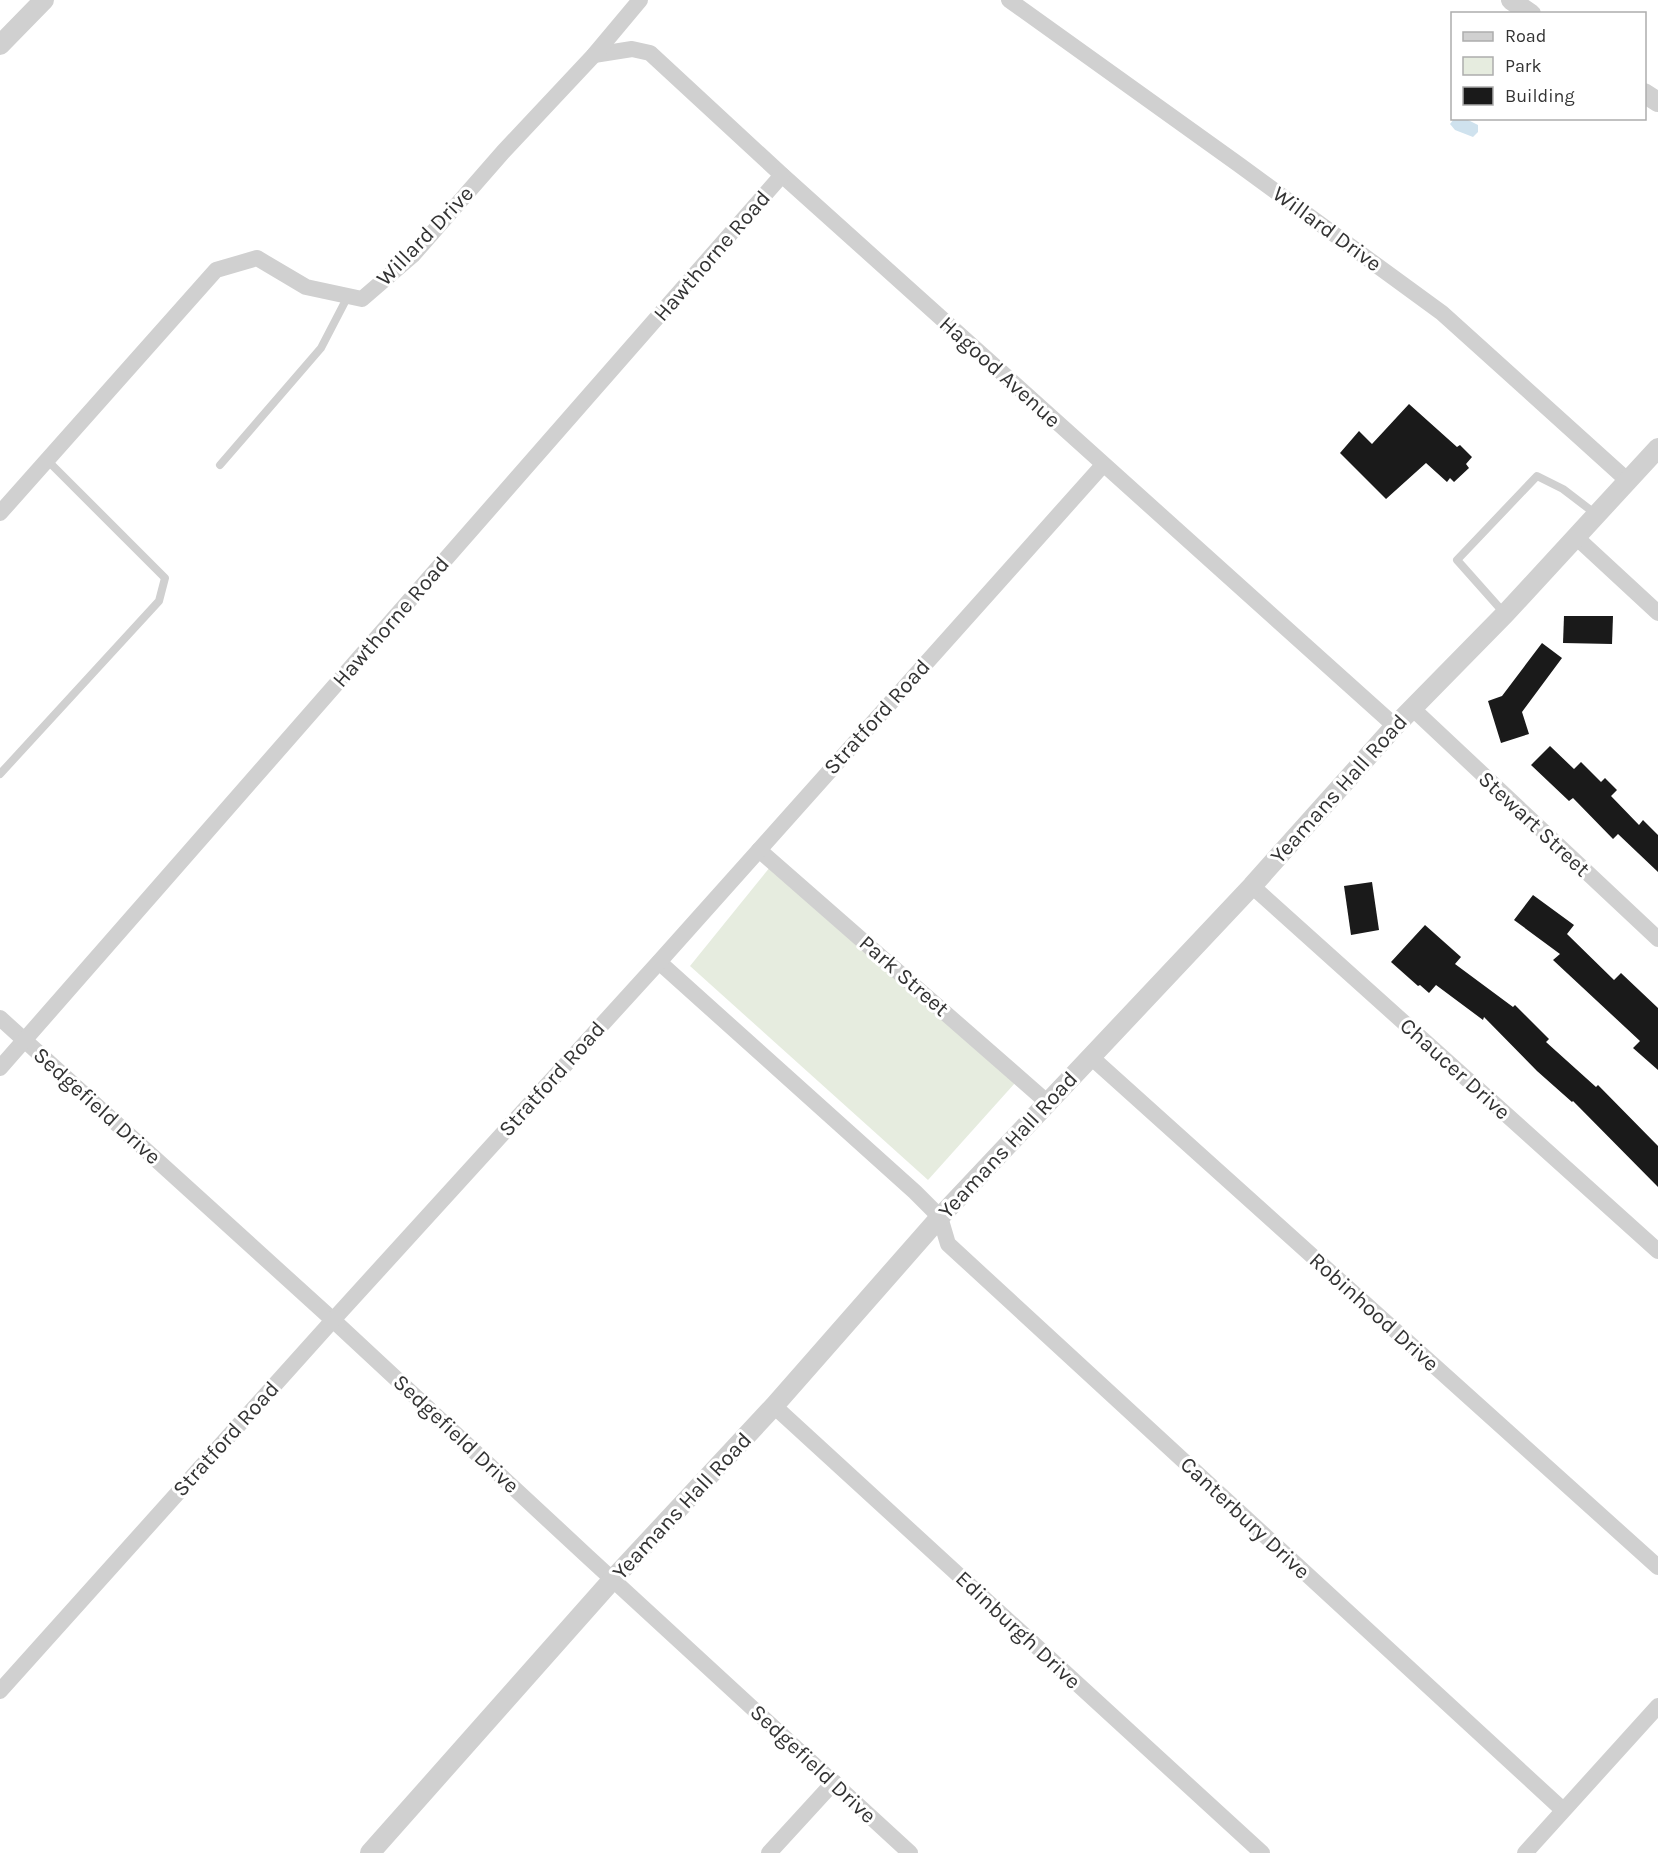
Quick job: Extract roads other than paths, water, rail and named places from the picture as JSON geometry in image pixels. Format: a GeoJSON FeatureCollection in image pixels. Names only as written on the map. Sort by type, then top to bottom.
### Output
{"type":"FeatureCollection","features":[{"type":"Feature","properties":{"kind":"street"},"geometry":{"type":"LineString","coordinates":[[0,45],[44,0]]}},
{"type":"Feature","properties":{"kind":"street","name":"Willard Drive"},"geometry":{"type":"LineString","coordinates":[[0,513],[216,270],[257,258],[306,287],[362,299],[413,255],[503,152],[594,55],[640,0]]}},
{"type":"Feature","properties":{"kind":"street","name":"Willard Drive"},"geometry":{"type":"LineString","coordinates":[[1009,0],[1442,312],[1627,480]]}},
{"type":"Feature","properties":{"kind":"street"},"geometry":{"type":"LineString","coordinates":[[1511,0],[1528,12]]}},
{"type":"Feature","properties":{"kind":"street","name":"Hagood Avenue"},"geometry":{"type":"LineString","coordinates":[[594,55],[632,49],[650,53],[782,176],[1395,726]]}},
{"type":"Feature","properties":{"kind":"street","name":"Hawthorne Road"},"geometry":{"type":"LineString","coordinates":[[0,1068],[782,176]]}},
{"type":"Feature","properties":{"kind":"street","name":"Yeamans Hall Road"},"geometry":{"type":"LineString","coordinates":[[370,1853],[613,1580],[774,1406],[940,1217],[1252,886],[1395,726],[1577,538],[1658,448]]}},
{"type":"Feature","properties":{"kind":"street","name":"Stratford Road"},"geometry":{"type":"LineString","coordinates":[[0,1691],[659,962],[1103,465]]}},
{"type":"Feature","properties":{"kind":"street"},"geometry":{"type":"LineString","coordinates":[[1577,538],[1658,613]]}},
{"type":"Feature","properties":{"kind":"street","name":"Stewart Street"},"geometry":{"type":"LineString","coordinates":[[1412,708],[1658,939]]}},
{"type":"Feature","properties":{"kind":"street","name":"Park Street"},"geometry":{"type":"LineString","coordinates":[[759,850],[1048,1103]]}},
{"type":"Feature","properties":{"kind":"street","name":"Chaucer Drive"},"geometry":{"type":"LineString","coordinates":[[1252,886],[1658,1251]]}},
{"type":"Feature","properties":{"kind":"street"},"geometry":{"type":"LineString","coordinates":[[659,962],[940,1217]]}},
{"type":"Feature","properties":{"kind":"street","name":"Sedgefield Drive"},"geometry":{"type":"LineString","coordinates":[[0,1018],[333,1320],[910,1853]]}},
{"type":"Feature","properties":{"kind":"street","name":"Robinhood Drive"},"geometry":{"type":"LineString","coordinates":[[1091,1057],[1658,1567]]}},
{"type":"Feature","properties":{"kind":"street","name":"Canterbury Drive"},"geometry":{"type":"LineString","coordinates":[[940,1217],[948,1244],[1563,1810]]}},
{"type":"Feature","properties":{"kind":"street","name":"Edinburgh Drive"},"geometry":{"type":"LineString","coordinates":[[774,1406],[1262,1853]]}},
{"type":"Feature","properties":{"kind":"street"},"geometry":{"type":"LineString","coordinates":[[1525,1853],[1658,1706]]}},
{"type":"Feature","properties":{"kind":"street"},"geometry":{"type":"LineString","coordinates":[[769,1853],[834,1782]]}},
{"type":"Feature","properties":{"kind":"lane"},"geometry":{"type":"LineString","coordinates":[[220,465],[321,348],[348,296]]}},
{"type":"Feature","properties":{"kind":"lane"},"geometry":{"type":"LineString","coordinates":[[0,774],[159,601],[165,578],[47,460]]}},
{"type":"Feature","properties":{"kind":"lane"},"geometry":{"type":"LineString","coordinates":[[1504,615],[1457,560],[1537,476],[1563,489],[1597,515]]}},
{"type":"Feature","properties":{"kind":"water"},"geometry":{"type":"Polygon","coordinates":[[[1453,120],[1468,120],[1478,125],[1478,132],[1473,137],[1455,130],[1450,124],[1453,120]]]}}]}
